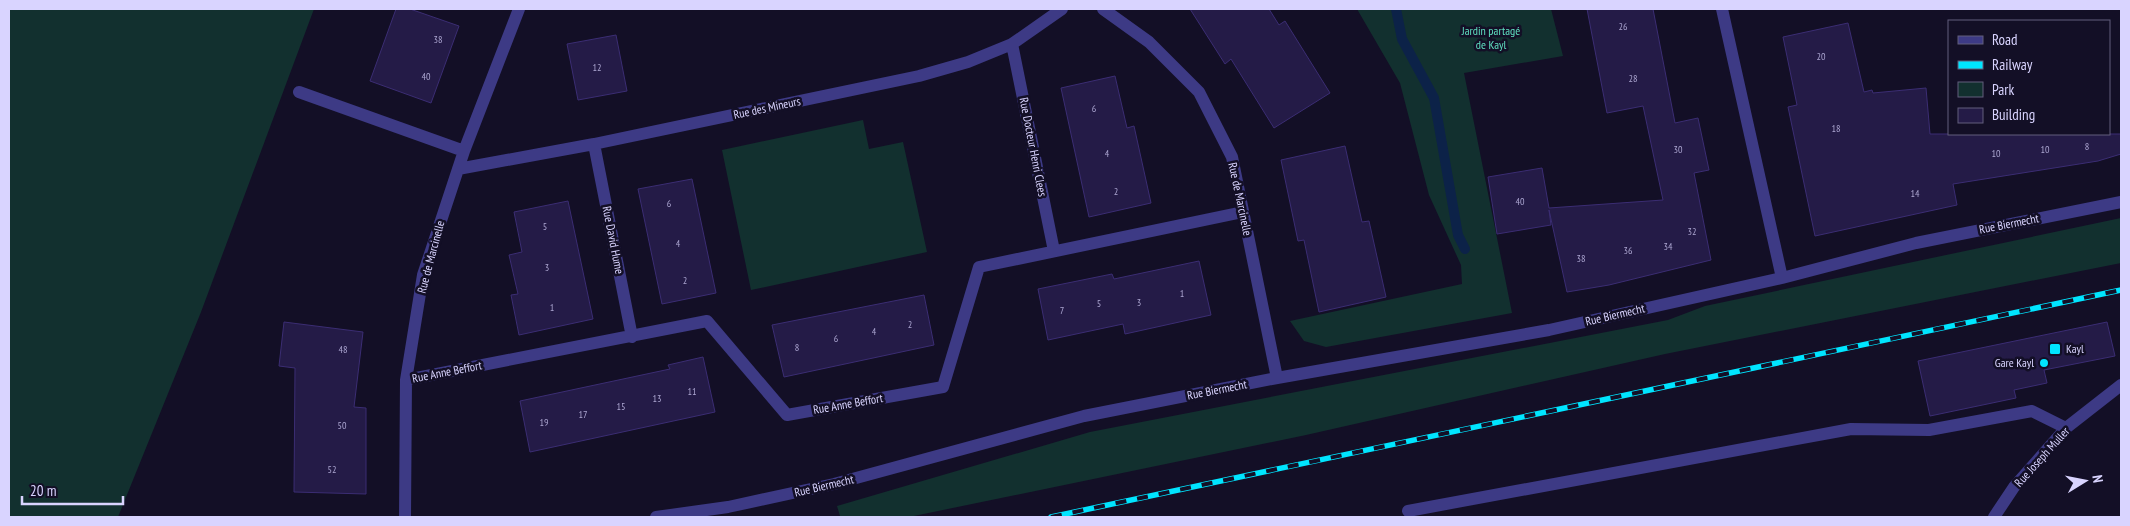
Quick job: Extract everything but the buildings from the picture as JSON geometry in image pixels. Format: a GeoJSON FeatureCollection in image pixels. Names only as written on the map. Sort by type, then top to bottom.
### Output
{"type":"FeatureCollection","features":[{"type":"Feature","properties":{"kind":"street","name":"Rue de Marcinelle"},"geometry":{"type":"LineString","coordinates":[[405,517],[406,380],[423,275],[464,151],[519,9]]}},
{"type":"Feature","properties":{"kind":"street","name":"Rue des Mineurs"},"geometry":{"type":"LineString","coordinates":[[458,169],[594,144],[919,76],[968,62],[1012,44],[1062,9]]}},
{"type":"Feature","properties":{"kind":"street","name":"Rue de Marcinelle"},"geometry":{"type":"LineString","coordinates":[[1103,9],[1149,42],[1199,92],[1232,157],[1277,378]]}},
{"type":"Feature","properties":{"kind":"street"},"geometry":{"type":"LineString","coordinates":[[1722,9],[1782,278]]}},
{"type":"Feature","properties":{"kind":"street","name":"Rue Docteur Henri Clees"},"geometry":{"type":"LineString","coordinates":[[1012,44],[1054,251]]}},
{"type":"Feature","properties":{"kind":"street"},"geometry":{"type":"LineString","coordinates":[[299,92],[464,151]]}},
{"type":"Feature","properties":{"kind":"street","name":"Rue David Hume"},"geometry":{"type":"LineString","coordinates":[[594,144],[632,337]]}},
{"type":"Feature","properties":{"kind":"street","name":"Rue Biermecht"},"geometry":{"type":"LineString","coordinates":[[656,517],[728,507],[834,484],[1084,416],[1277,378],[1549,330],[1782,278],[1916,243],[2121,202]]}},
{"type":"Feature","properties":{"kind":"street","name":"Rue Anne Beffort"},"geometry":{"type":"LineString","coordinates":[[406,380],[707,321],[787,416],[943,387],[979,267],[1243,212]]}},
{"type":"Feature","properties":{"kind":"street","name":"Rue Joseph Muller"},"geometry":{"type":"LineString","coordinates":[[1994,517],[2014,487],[2066,428],[2121,385]]}},
{"type":"Feature","properties":{"kind":"street"},"geometry":{"type":"LineString","coordinates":[[1408,511],[1851,429],[1929,430],[2032,410],[2066,428]]}},
{"type":"Feature","properties":{"kind":"green space"},"geometry":{"type":"Polygon","coordinates":[[[9,9],[314,9],[201,312],[118,517],[9,517],[9,9]]]}},
{"type":"Feature","properties":{"kind":"green space","name":"Jardin partagé de Kayl"},"geometry":{"type":"Polygon","coordinates":[[[1357,9],[1551,9],[1563,56],[1464,73],[1512,313],[1326,347],[1304,341],[1290,321],[1462,284],[1461,265],[1429,195],[1400,83],[1357,9]]]}},
{"type":"Feature","properties":{"kind":"green space"},"geometry":{"type":"Polygon","coordinates":[[[863,120],[869,149],[903,142],[927,252],[751,290],[722,150],[863,120]]]}},
{"type":"Feature","properties":{"kind":"green space"},"geometry":{"type":"Polygon","coordinates":[[[2121,218],[2121,263],[1665,354],[1306,435],[909,517],[840,516],[837,506],[1090,432],[1668,320],[1705,306],[2121,218]]]}},
{"type":"Feature","properties":{"kind":"waterway"},"geometry":{"type":"LineString","coordinates":[[1396,9],[1402,39],[1434,98],[1458,235],[1465,249]]}},
{"type":"Feature","properties":{"kind":"railway"},"geometry":{"type":"LineString","coordinates":[[1051,517],[2121,290]]}},
{"type":"Feature","properties":{"kind":"place","name":"Kayl"},"geometry":{"type":"Point","coordinates":[2055,349]}},
{"type":"Feature","properties":{"kind":"place","name":"Gare Kayl"},"geometry":{"type":"Point","coordinates":[2044,363]}}]}
